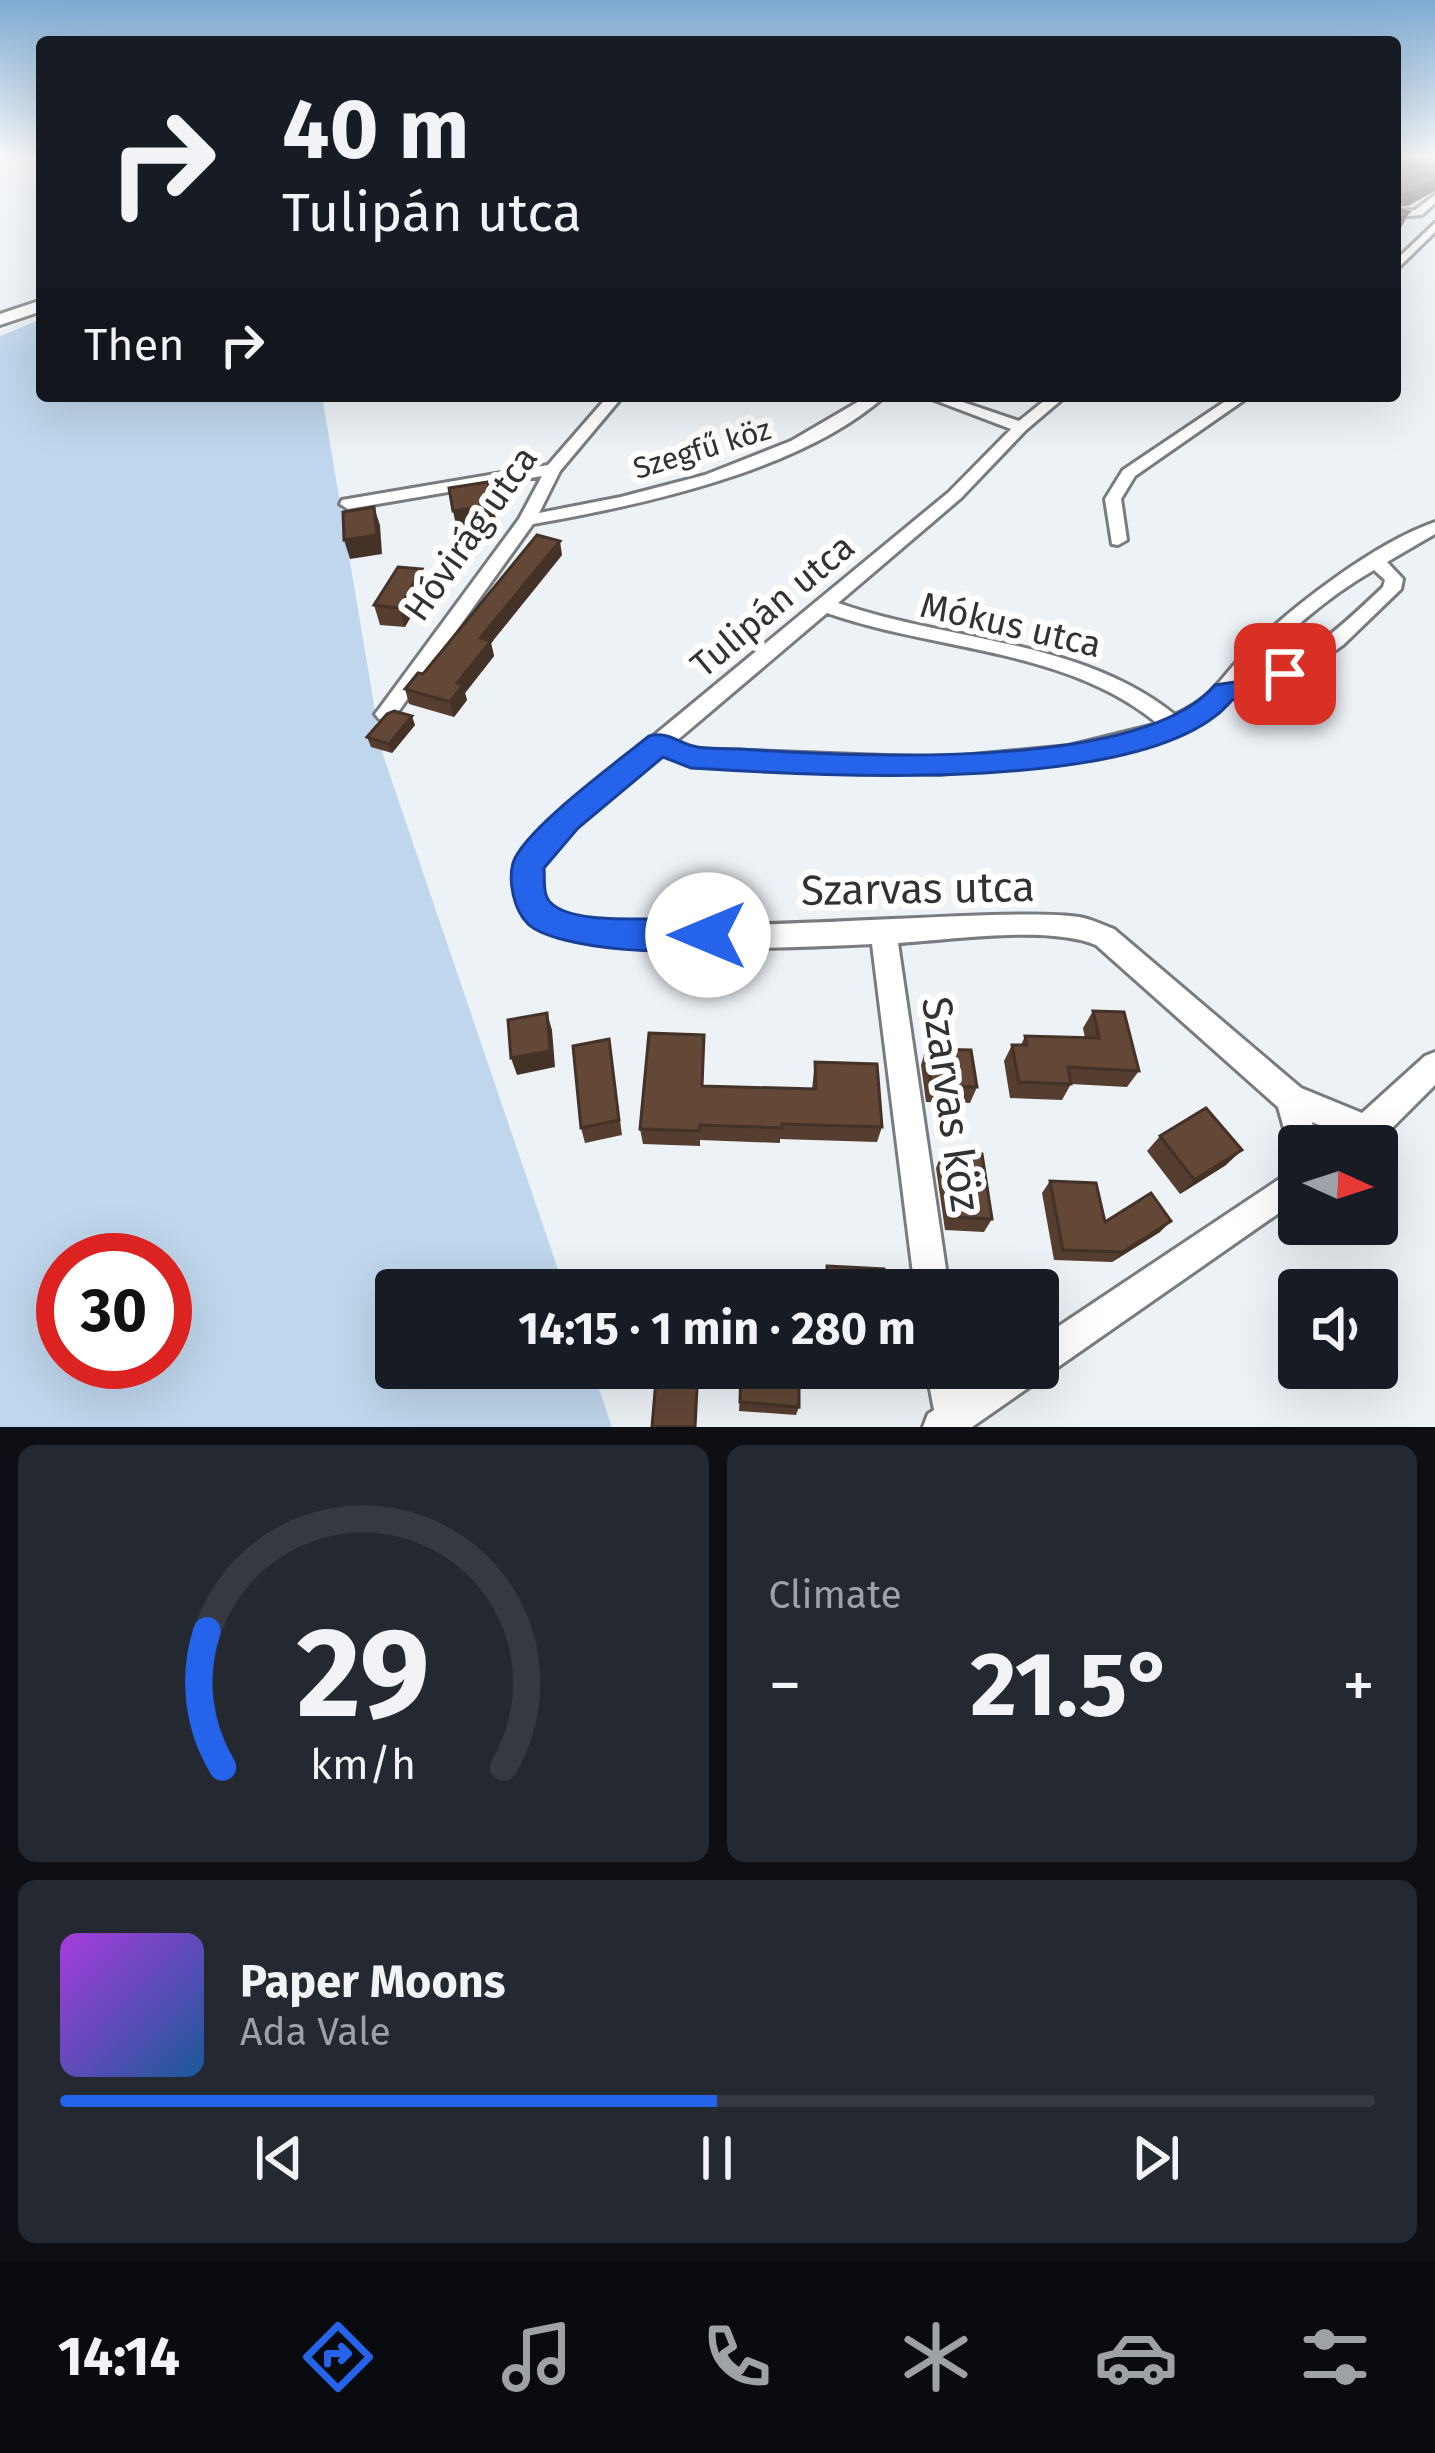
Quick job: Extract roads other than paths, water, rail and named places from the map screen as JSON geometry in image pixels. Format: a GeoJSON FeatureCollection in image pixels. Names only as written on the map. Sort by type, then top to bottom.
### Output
{"type":"FeatureCollection","features":[{"type":"Feature","properties":{"kind":"main road"},"geometry":{"type":"LineString","coordinates":[[0,320],[36,307]]}},
{"type":"Feature","properties":{"kind":"street"},"geometry":{"type":"LineString","coordinates":[[1401,262],[1434,227]]}},
{"type":"Feature","properties":{"kind":"street","name":"Hóvirág utca"},"geometry":{"type":"LineString","coordinates":[[386,714],[527,520],[553,470],[611,402]]}},
{"type":"Feature","properties":{"kind":"street","name":"Szegfű köz"},"geometry":{"type":"LineString","coordinates":[[527,520],[602,508],[781,455],[868,402]]}},
{"type":"Feature","properties":{"kind":"street"},"geometry":{"type":"LineString","coordinates":[[948,402],[1021,427]]}},
{"type":"Feature","properties":{"kind":"street","name":"Tulipán utca"},"geometry":{"type":"LineString","coordinates":[[528,865],[568,820],[955,495],[1052,402]]}},
{"type":"Feature","properties":{"kind":"street"},"geometry":{"type":"LineString","coordinates":[[1118,540],[1113,499],[1129,473],[1234,402]]}},
{"type":"Feature","properties":{"kind":"street"},"geometry":{"type":"LineString","coordinates":[[348,504],[553,470]]}},
{"type":"Feature","properties":{"kind":"street"},"geometry":{"type":"LineString","coordinates":[[659,744],[691,757],[940,766],[1069,754],[1173,725],[1211,707],[1251,659],[1342,581],[1435,527]]}},
{"type":"Feature","properties":{"kind":"street"},"geometry":{"type":"LineString","coordinates":[[1224,691],[1253,688],[1317,660],[1392,589],[1394,579],[1373,560]]}},
{"type":"Feature","properties":{"kind":"street","name":"Mókus utca"},"geometry":{"type":"LineString","coordinates":[[824,605],[870,625],[1108,680],[1156,707],[1173,725]]}},
{"type":"Feature","properties":{"kind":"street","name":"Szarvas utca"},"geometry":{"type":"LineString","coordinates":[[528,865],[529,898],[541,915],[566,926],[664,936],[1082,928],[1105,937],[1292,1099],[1335,1125]]}},
{"type":"Feature","properties":{"kind":"street","name":"Szarvas köz"},"geometry":{"type":"LineString","coordinates":[[883,931],[929,1269]]}},
{"type":"Feature","properties":{"kind":"street"},"geometry":{"type":"LineString","coordinates":[[1371,1125],[1435,1066]]}},
{"type":"Feature","properties":{"kind":"street"},"geometry":{"type":"LineString","coordinates":[[1292,1099],[1298,1125]]}},
{"type":"Feature","properties":{"kind":"street"},"geometry":{"type":"LineString","coordinates":[[1059,1347],[1278,1195]]}},
{"type":"Feature","properties":{"kind":"street"},"geometry":{"type":"LineString","coordinates":[[945,1389],[948,1423],[997,1389]]}}]}
